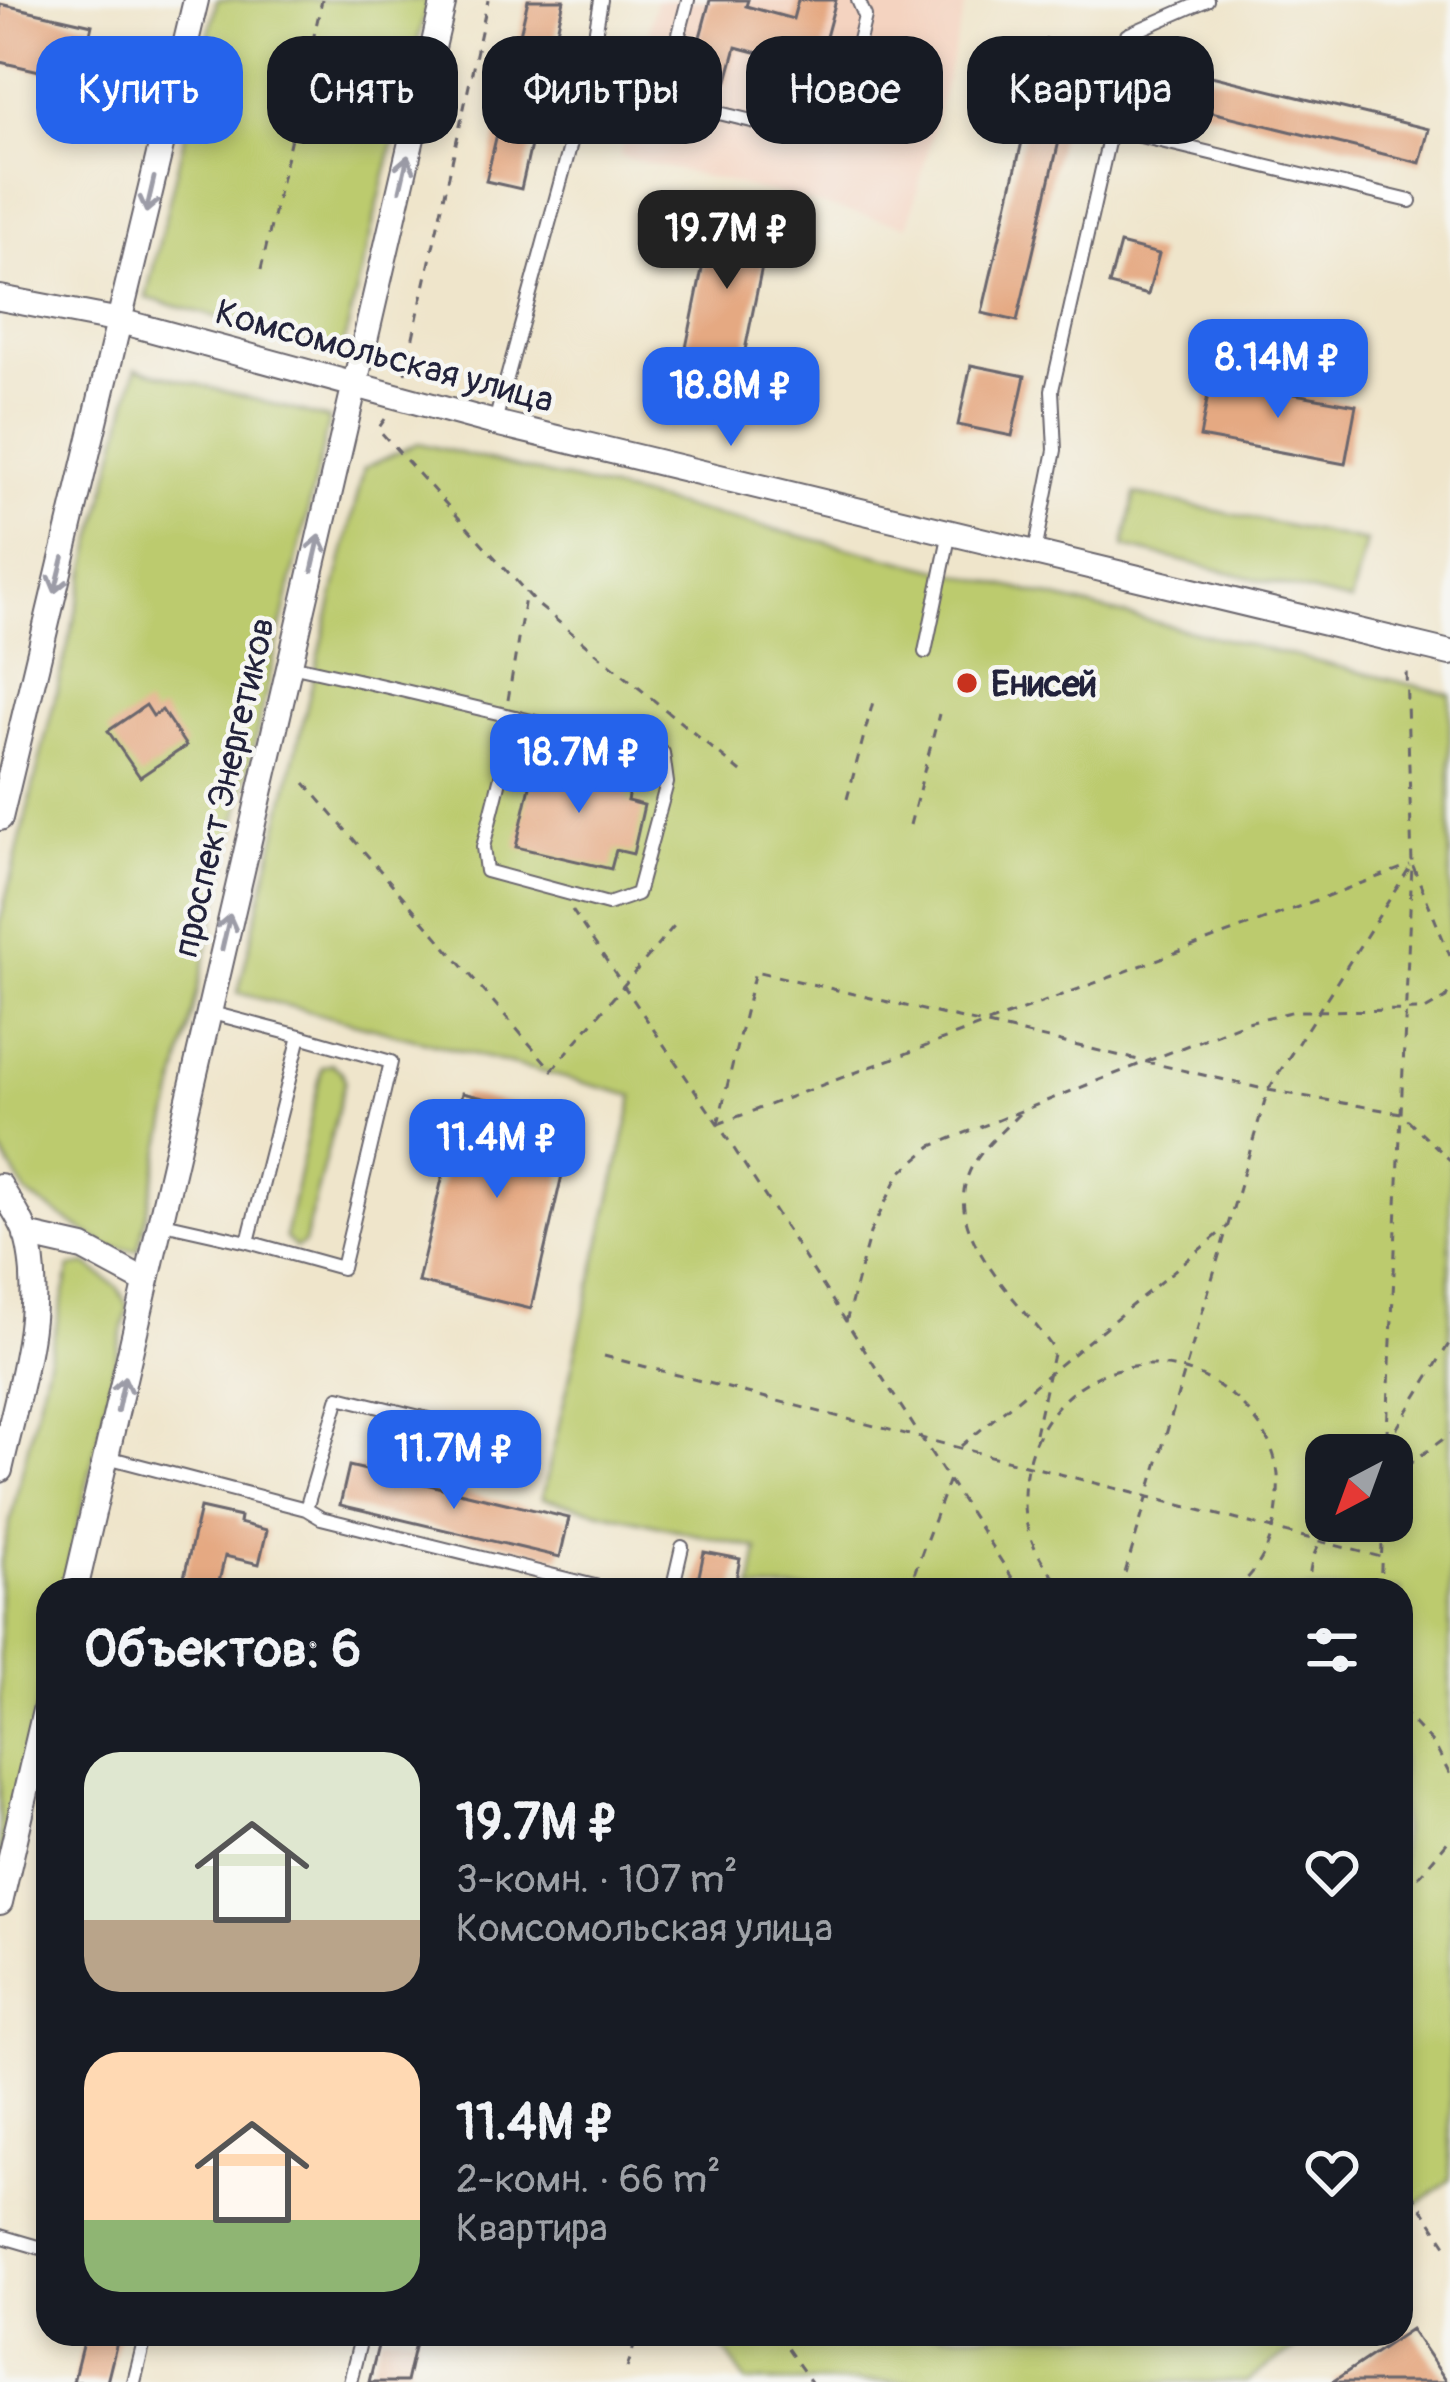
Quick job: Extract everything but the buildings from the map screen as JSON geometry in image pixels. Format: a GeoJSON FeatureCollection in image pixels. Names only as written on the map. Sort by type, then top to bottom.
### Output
{"type":"FeatureCollection","features":[{"type":"Feature","properties":{"kind":"street","name":"проспект Энергетиков"},"geometry":{"type":"LineString","coordinates":[[78,1578],[444,0]]}},
{"type":"Feature","properties":{"kind":"street"},"geometry":{"type":"LineString","coordinates":[[0,818],[192,1]]}},
{"type":"Feature","properties":{"kind":"street","name":"Комсомольская улица"},"geometry":{"type":"LineString","coordinates":[[0,298],[119,321],[494,423],[1450,653]]}},
{"type":"Feature","properties":{"kind":"street"},"geometry":{"type":"LineString","coordinates":[[0,1186],[26,1234],[33,1299],[0,1470]]}},
{"type":"Feature","properties":{"kind":"street"},"geometry":{"type":"LineString","coordinates":[[26,1234],[83,1249],[146,1282]]}},
{"type":"Feature","properties":{"kind":"street"},"geometry":{"type":"LineString","coordinates":[[0,1904],[36,1750]]}},
{"type":"Feature","properties":{"kind":"lane"},"geometry":{"type":"LineString","coordinates":[[595,36],[601,0]]}},
{"type":"Feature","properties":{"kind":"lane"},"geometry":{"type":"LineString","coordinates":[[679,36],[688,0]]}},
{"type":"Feature","properties":{"kind":"lane"},"geometry":{"type":"LineString","coordinates":[[722,114],[817,137],[837,130],[865,16],[858,0]]}},
{"type":"Feature","properties":{"kind":"lane"},"geometry":{"type":"LineString","coordinates":[[1127,36],[1207,0]]}},
{"type":"Feature","properties":{"kind":"lane"},"geometry":{"type":"LineString","coordinates":[[494,423],[571,144]]}},
{"type":"Feature","properties":{"kind":"lane"},"geometry":{"type":"LineString","coordinates":[[1035,552],[1055,450],[1052,390],[1108,144]]}},
{"type":"Feature","properties":{"kind":"lane"},"geometry":{"type":"LineString","coordinates":[[1173,144],[1410,201]]}},
{"type":"Feature","properties":{"kind":"lane"},"geometry":{"type":"LineString","coordinates":[[925,652],[950,532]]}},
{"type":"Feature","properties":{"kind":"lane"},"geometry":{"type":"LineString","coordinates":[[289,664],[516,717],[663,753],[667,783],[637,894],[608,904],[486,871],[483,847],[516,717]]}},
{"type":"Feature","properties":{"kind":"lane"},"geometry":{"type":"LineString","coordinates":[[159,1222],[342,1268],[391,1062],[207,1012]]}},
{"type":"Feature","properties":{"kind":"lane"},"geometry":{"type":"LineString","coordinates":[[248,1242],[300,1036]]}},
{"type":"Feature","properties":{"kind":"lane"},"geometry":{"type":"LineString","coordinates":[[307,1509],[339,1396],[485,1433]]}},
{"type":"Feature","properties":{"kind":"lane"},"geometry":{"type":"LineString","coordinates":[[107,1457],[307,1509],[321,1518],[564,1578]]}},
{"type":"Feature","properties":{"kind":"lane"},"geometry":{"type":"LineString","coordinates":[[675,1578],[682,1547]]}},
{"type":"Feature","properties":{"kind":"lane"},"geometry":{"type":"LineString","coordinates":[[543,1578],[544,1573]]}},
{"type":"Feature","properties":{"kind":"lane"},"geometry":{"type":"LineString","coordinates":[[0,2236],[36,2246]]}},
{"type":"Feature","properties":{"kind":"lane"},"geometry":{"type":"LineString","coordinates":[[134,2382],[143,2346]]}},
{"type":"Feature","properties":{"kind":"lane"},"geometry":{"type":"LineString","coordinates":[[350,2382],[359,2346]]}},
{"type":"Feature","properties":{"kind":"path"},"geometry":{"type":"LineString","coordinates":[[261,270],[322,0]]}},
{"type":"Feature","properties":{"kind":"path"},"geometry":{"type":"LineString","coordinates":[[508,701],[526,592]]}},
{"type":"Feature","properties":{"kind":"path"},"geometry":{"type":"LineString","coordinates":[[1386,1434],[1412,864],[1406,669]]}},
{"type":"Feature","properties":{"kind":"path"},"geometry":{"type":"LineString","coordinates":[[848,799],[874,698]]}},
{"type":"Feature","properties":{"kind":"path"},"geometry":{"type":"LineString","coordinates":[[910,825],[939,714]]}},
{"type":"Feature","properties":{"kind":"path"},"geometry":{"type":"LineString","coordinates":[[305,782],[552,1070],[680,920]]}},
{"type":"Feature","properties":{"kind":"path"},"geometry":{"type":"LineString","coordinates":[[1412,864],[1450,956]]}},
{"type":"Feature","properties":{"kind":"path"},"geometry":{"type":"LineString","coordinates":[[1124,1578],[1268,1090],[1412,864]]}},
{"type":"Feature","properties":{"kind":"path"},"geometry":{"type":"LineString","coordinates":[[718,1124],[1412,864]]}},
{"type":"Feature","properties":{"kind":"path"},"geometry":{"type":"LineString","coordinates":[[566,902],[718,1124],[1012,1578]]}},
{"type":"Feature","properties":{"kind":"path"},"geometry":{"type":"LineString","coordinates":[[718,1124],[755,971],[1268,1090],[1401,1113],[1450,1160]]}},
{"type":"Feature","properties":{"kind":"path"},"geometry":{"type":"LineString","coordinates":[[846,1322],[870,1233],[900,1173],[932,1146],[1246,1022],[1295,1011],[1425,1010],[1446,998],[1450,989]]}},
{"type":"Feature","properties":{"kind":"path"},"geometry":{"type":"LineString","coordinates":[[1020,1113],[974,1164],[967,1178],[963,1213],[984,1257],[1054,1351],[1023,1476],[1024,1515],[1036,1551],[1058,1578]]}},
{"type":"Feature","properties":{"kind":"path"},"geometry":{"type":"LineString","coordinates":[[958,1448],[1228,1226]]}},
{"type":"Feature","properties":{"kind":"path"},"geometry":{"type":"LineString","coordinates":[[1393,1434],[1450,1342]]}},
{"type":"Feature","properties":{"kind":"path"},"geometry":{"type":"LineString","coordinates":[[604,1356],[1305,1537]]}},
{"type":"Feature","properties":{"kind":"path"},"geometry":{"type":"LineString","coordinates":[[1034,1438],[1055,1406],[1085,1382],[1120,1367],[1159,1364],[1200,1373],[1236,1396],[1262,1428],[1270,1448],[1277,1467],[1279,1509],[1267,1550],[1244,1578]]}},
{"type":"Feature","properties":{"kind":"path"},"geometry":{"type":"LineString","coordinates":[[1413,1461],[1450,1434]]}},
{"type":"Feature","properties":{"kind":"path"},"geometry":{"type":"LineString","coordinates":[[912,1578],[949,1479]]}},
{"type":"Feature","properties":{"kind":"path"},"geometry":{"type":"LineString","coordinates":[[1308,1578],[1317,1542]]}},
{"type":"Feature","properties":{"kind":"path"},"geometry":{"type":"LineString","coordinates":[[1325,1542],[1381,1557]]}},
{"type":"Feature","properties":{"kind":"path"},"geometry":{"type":"LineString","coordinates":[[1380,1578],[1382,1542]]}},
{"type":"Feature","properties":{"kind":"path"},"geometry":{"type":"LineString","coordinates":[[1052,1572],[1053,1578]]}},
{"type":"Feature","properties":{"kind":"path"},"geometry":{"type":"LineString","coordinates":[[1413,1723],[1435,1746],[1450,1775]]}},
{"type":"Feature","properties":{"kind":"path"},"geometry":{"type":"LineString","coordinates":[[1413,1878],[1450,1839]]}},
{"type":"Feature","properties":{"kind":"path"},"geometry":{"type":"LineString","coordinates":[[1413,2195],[1450,2252]]}},
{"type":"Feature","properties":{"kind":"path"},"geometry":{"type":"LineString","coordinates":[[627,2368],[634,2346]]}},
{"type":"Feature","properties":{"kind":"path"},"geometry":{"type":"LineString","coordinates":[[786,2346],[812,2382]]}},
{"type":"Feature","properties":{"kind":"shaded area"},"geometry":{"type":"Polygon","coordinates":[[[656,0],[967,0],[943,92],[943,36],[746,36],[746,144],[929,144],[908,226],[620,156],[623,144],[722,144],[722,36],[648,36],[656,0]]]}},
{"type":"Feature","properties":{"kind":"green space"},"geometry":{"type":"Polygon","coordinates":[[[217,0],[428,0],[419,36],[267,36],[267,144],[393,144],[342,351],[146,298],[183,144],[243,144],[243,36],[208,36],[217,0]]]}},
{"type":"Feature","properties":{"kind":"green space"},"geometry":{"type":"Polygon","coordinates":[[[136,368],[329,419],[138,1250],[109,1247],[28,1195],[0,1150],[0,922],[136,368]]]}},
{"type":"Feature","properties":{"kind":"green space"},"geometry":{"type":"Polygon","coordinates":[[[418,443],[1450,694],[1450,2180],[1413,2208],[1413,1578],[753,1578],[758,1549],[542,1498],[634,1096],[238,993],[364,468],[418,443]]]}},
{"type":"Feature","properties":{"kind":"green space"},"geometry":{"type":"Polygon","coordinates":[[[1135,494],[1366,542],[1351,602],[1124,547],[1135,494]]]}},
{"type":"Feature","properties":{"kind":"green space"},"geometry":{"type":"Polygon","coordinates":[[[332,1064],[345,1080],[304,1243],[296,1248],[285,1238],[322,1067],[332,1064]]]}},
{"type":"Feature","properties":{"kind":"green space"},"geometry":{"type":"Polygon","coordinates":[[[86,1264],[118,1288],[128,1307],[66,1578],[36,1578],[36,1708],[0,1865],[0,1565],[70,1267],[86,1264]]]}},
{"type":"Feature","properties":{"kind":"green space"},"geometry":{"type":"Polygon","coordinates":[[[722,2346],[1298,2346],[1246,2382],[747,2382],[722,2346]]]}},
{"type":"Feature","properties":{"kind":"place","name":"Енисей"},"geometry":{"type":"Point","coordinates":[967,683]}}]}
